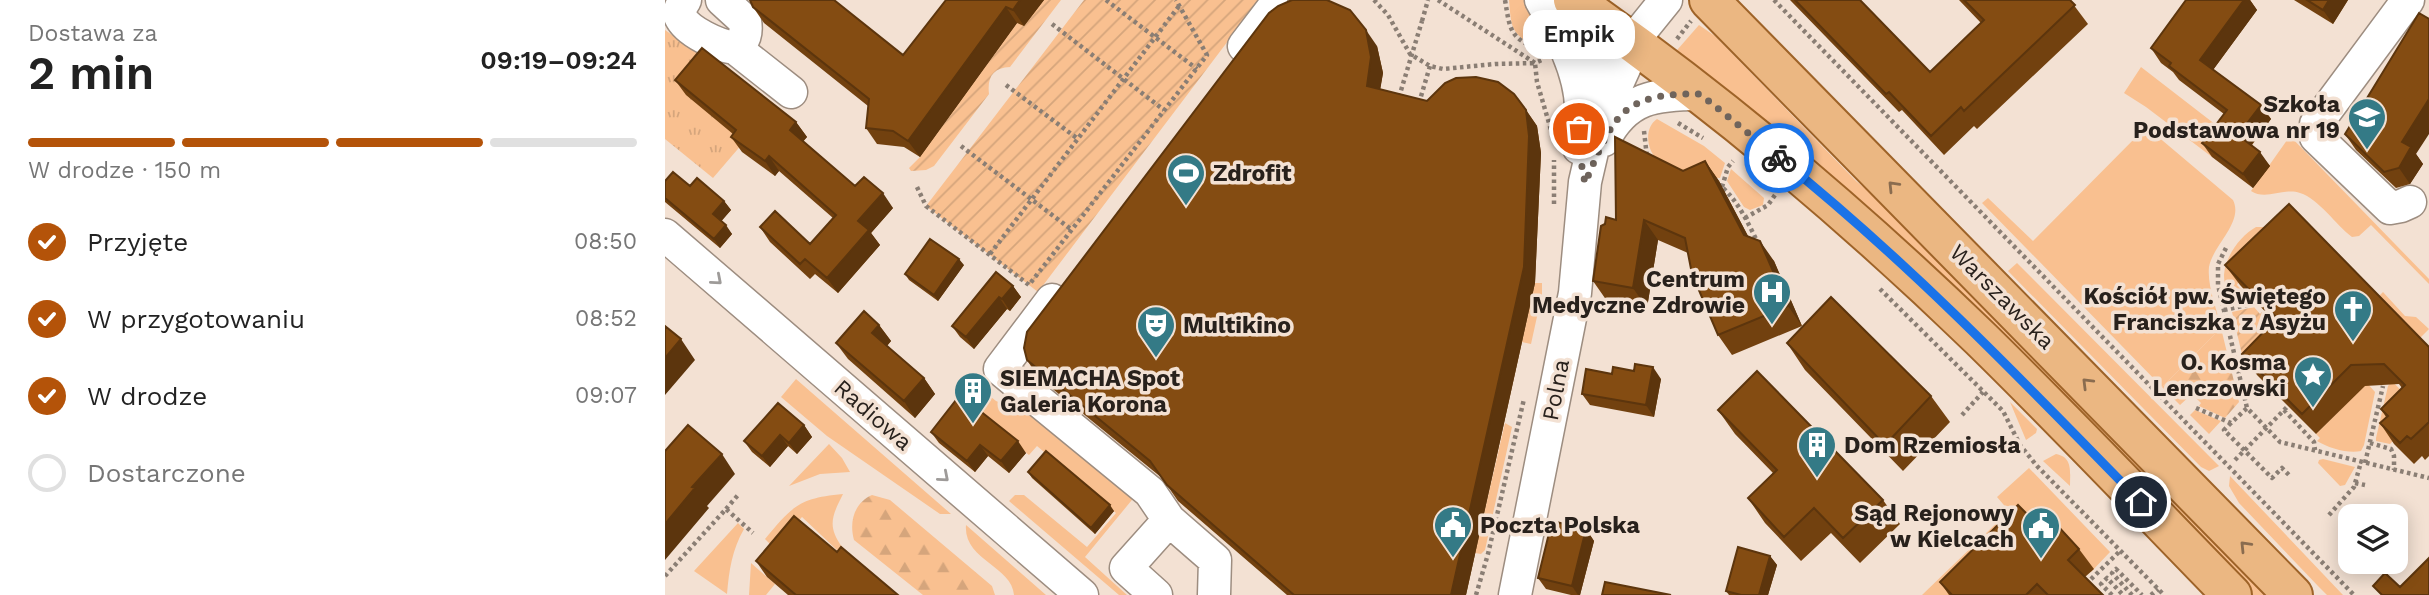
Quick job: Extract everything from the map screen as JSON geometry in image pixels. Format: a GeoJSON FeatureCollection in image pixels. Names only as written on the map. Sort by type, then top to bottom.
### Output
{"type":"FeatureCollection","features":[{"type":"Feature","properties":{"kind":"main road","name":"Warszawska"},"geometry":{"type":"LineString","coordinates":[[1573,0],[1700,94],[1866,232],[1969,328],[2232,595]]}},
{"type":"Feature","properties":{"kind":"main road","name":"Warszawska"},"geometry":{"type":"LineString","coordinates":[[1709,0],[2293,595]]}},
{"type":"Feature","properties":{"kind":"street"},"geometry":{"type":"LineString","coordinates":[[722,0],[745,22],[746,34],[735,48]]}},
{"type":"Feature","properties":{"kind":"street","name":"Polna"},"geometry":{"type":"LineString","coordinates":[[1541,0],[1566,51],[1580,93],[1579,151],[1585,183]]}},
{"type":"Feature","properties":{"kind":"street","name":"Polna"},"geometry":{"type":"LineString","coordinates":[[1581,110],[1599,68],[1613,52],[1632,42],[1666,0]]}},
{"type":"Feature","properties":{"kind":"street"},"geometry":{"type":"LineString","coordinates":[[2410,202],[2389,208],[2316,137],[2316,124],[2414,6]]}},
{"type":"Feature","properties":{"kind":"street"},"geometry":{"type":"LineString","coordinates":[[1210,71],[1273,8]]}},
{"type":"Feature","properties":{"kind":"street"},"geometry":{"type":"LineString","coordinates":[[677,10],[705,38],[735,48],[791,92]]}},
{"type":"Feature","properties":{"kind":"street","name":"Polna"},"geometry":{"type":"LineString","coordinates":[[1515,595],[1575,293],[1585,183],[1598,126],[1627,62],[1632,42]]}},
{"type":"Feature","properties":{"kind":"street","name":"Polna"},"geometry":{"type":"LineString","coordinates":[[1585,183],[1610,128],[1623,111],[1654,98],[1700,94]]}},
{"type":"Feature","properties":{"kind":"street","name":"Radiowa"},"geometry":{"type":"LineString","coordinates":[[665,235],[1082,595]]}},
{"type":"Feature","properties":{"kind":"street"},"geometry":{"type":"LineString","coordinates":[[1066,281],[1000,369],[1150,492],[1169,520],[1215,560],[1214,595]]}},
{"type":"Feature","properties":{"kind":"street"},"geometry":{"type":"LineString","coordinates":[[1156,595],[1126,568],[1169,520]]}},
{"type":"Feature","properties":{"kind":"path"},"geometry":{"type":"LineString","coordinates":[[1107,0],[1155,37],[1210,71]]}},
{"type":"Feature","properties":{"kind":"path"},"geometry":{"type":"LineString","coordinates":[[1176,0],[1207,55],[1210,71]]}},
{"type":"Feature","properties":{"kind":"path"},"geometry":{"type":"LineString","coordinates":[[1374,0],[1388,15],[1410,54],[1430,66],[1443,69],[1535,63],[1547,58]]}},
{"type":"Feature","properties":{"kind":"path"},"geometry":{"type":"LineString","coordinates":[[1396,107],[1428,0]]}},
{"type":"Feature","properties":{"kind":"path"},"geometry":{"type":"LineString","coordinates":[[1438,0],[1535,63]]}},
{"type":"Feature","properties":{"kind":"path"},"geometry":{"type":"LineString","coordinates":[[1505,0],[1511,33],[1541,51]]}},
{"type":"Feature","properties":{"kind":"path"},"geometry":{"type":"LineString","coordinates":[[1774,0],[2354,595]]}},
{"type":"Feature","properties":{"kind":"path"},"geometry":{"type":"LineString","coordinates":[[990,254],[1179,6]]}},
{"type":"Feature","properties":{"kind":"path"},"geometry":{"type":"LineString","coordinates":[[1052,24],[1164,110]]}},
{"type":"Feature","properties":{"kind":"path"},"geometry":{"type":"LineString","coordinates":[[1535,63],[1537,82],[1552,138]]}},
{"type":"Feature","properties":{"kind":"path"},"geometry":{"type":"LineString","coordinates":[[1417,112],[1430,66]]}},
{"type":"Feature","properties":{"kind":"path"},"geometry":{"type":"LineString","coordinates":[[917,187],[926,205],[1030,285],[1164,110],[1210,71]]}},
{"type":"Feature","properties":{"kind":"path"},"geometry":{"type":"LineString","coordinates":[[1006,85],[1078,139]]}},
{"type":"Feature","properties":{"kind":"path"},"geometry":{"type":"LineString","coordinates":[[1667,116],[1708,141]]}},
{"type":"Feature","properties":{"kind":"path"},"geometry":{"type":"LineString","coordinates":[[1643,128],[1647,161]]}},
{"type":"Feature","properties":{"kind":"path"},"geometry":{"type":"LineString","coordinates":[[961,146],[1072,230]]}},
{"type":"Feature","properties":{"kind":"path"},"geometry":{"type":"LineString","coordinates":[[1725,154],[1744,169]]}},
{"type":"Feature","properties":{"kind":"path"},"geometry":{"type":"LineString","coordinates":[[1553,210],[1554,156]]}},
{"type":"Feature","properties":{"kind":"path"},"geometry":{"type":"LineString","coordinates":[[1722,187],[1728,167],[1733,161]]}},
{"type":"Feature","properties":{"kind":"path"},"geometry":{"type":"LineString","coordinates":[[1711,182],[1722,187],[1745,218],[1760,246]]}},
{"type":"Feature","properties":{"kind":"path"},"geometry":{"type":"LineString","coordinates":[[1765,187],[1781,200]]}},
{"type":"Feature","properties":{"kind":"path"},"geometry":{"type":"LineString","coordinates":[[1745,218],[1768,205],[1775,195]]}},
{"type":"Feature","properties":{"kind":"path"},"geometry":{"type":"LineString","coordinates":[[2226,248],[2216,271],[2247,408],[2280,442],[2429,478]]}},
{"type":"Feature","properties":{"kind":"path"},"geometry":{"type":"LineString","coordinates":[[1876,285],[2003,411],[2020,445],[2037,466],[2164,595]]}},
{"type":"Feature","properties":{"kind":"path"},"geometry":{"type":"LineString","coordinates":[[2224,310],[2257,303]]}},
{"type":"Feature","properties":{"kind":"path"},"geometry":{"type":"LineString","coordinates":[[2239,373],[2256,355]]}},
{"type":"Feature","properties":{"kind":"path"},"geometry":{"type":"LineString","coordinates":[[2329,514],[2354,487],[2370,443],[2383,386]]}},
{"type":"Feature","properties":{"kind":"path"},"geometry":{"type":"LineString","coordinates":[[1476,595],[1527,387]]}},
{"type":"Feature","properties":{"kind":"path"},"geometry":{"type":"LineString","coordinates":[[1962,415],[1983,392]]}},
{"type":"Feature","properties":{"kind":"path"},"geometry":{"type":"LineString","coordinates":[[2196,408],[2231,423]]}},
{"type":"Feature","properties":{"kind":"path"},"geometry":{"type":"LineString","coordinates":[[2247,408],[2224,430],[2272,478],[2283,468],[2291,477]]}},
{"type":"Feature","properties":{"kind":"path"},"geometry":{"type":"LineString","coordinates":[[2235,460],[2286,408],[2314,442],[2315,450]]}},
{"type":"Feature","properties":{"kind":"path"},"geometry":{"type":"LineString","coordinates":[[2370,443],[2391,449],[2394,470]]}},
{"type":"Feature","properties":{"kind":"path"},"geometry":{"type":"LineString","coordinates":[[2355,482],[2365,485]]}},
{"type":"Feature","properties":{"kind":"path"},"geometry":{"type":"LineString","coordinates":[[665,576],[738,495]]}},
{"type":"Feature","properties":{"kind":"path"},"geometry":{"type":"LineString","coordinates":[[726,509],[753,533]]}},
{"type":"Feature","properties":{"kind":"path"},"geometry":{"type":"LineString","coordinates":[[2086,584],[2120,551]]}},
{"type":"Feature","properties":{"kind":"path"},"geometry":{"type":"LineString","coordinates":[[2133,595],[2112,573],[2116,569],[2142,595]]}},
{"type":"Feature","properties":{"kind":"path"},"geometry":{"type":"LineString","coordinates":[[2093,577],[2112,595]]}},
{"type":"Feature","properties":{"kind":"path"},"geometry":{"type":"LineString","coordinates":[[2101,584],[2107,578],[2123,595]]}},
{"type":"Feature","properties":{"kind":"path"},"geometry":{"type":"LineString","coordinates":[[2151,595],[2158,589]]}},
{"type":"Feature","properties":{"kind":"green space"},"geometry":{"type":"Polygon","coordinates":[[[1044,0],[1061,0],[1010,67],[999,69],[992,74],[989,94],[934,166],[926,170],[911,171],[909,168],[920,157],[1017,23],[1024,25],[1044,0]]]}},
{"type":"Feature","properties":{"kind":"green space"},"geometry":{"type":"Polygon","coordinates":[[[1084,0],[1259,0],[1038,292],[926,206],[1084,0]]]}},
{"type":"Feature","properties":{"kind":"green space"},"geometry":{"type":"Polygon","coordinates":[[[1509,0],[1528,0],[1555,46],[1532,44],[1517,34],[1512,23],[1509,0]]]}},
{"type":"Feature","properties":{"kind":"green space"},"geometry":{"type":"Polygon","coordinates":[[[1699,25],[1715,36],[1856,181],[1937,248],[2277,595],[2248,595],[1671,57],[1699,25]]]}},
{"type":"Feature","properties":{"kind":"green space"},"geometry":{"type":"Polygon","coordinates":[[[665,30],[712,63],[743,143],[713,178],[665,139],[665,30]]]}},
{"type":"Feature","properties":{"kind":"green space"},"geometry":{"type":"Polygon","coordinates":[[[2141,67],[2229,135],[2212,157],[2124,93],[2141,67]]]}},
{"type":"Feature","properties":{"kind":"green space"},"geometry":{"type":"Polygon","coordinates":[[[1657,119],[1704,146],[1725,163],[1720,178],[1706,177],[1699,182],[1655,157],[1648,137],[1650,127],[1657,119]]]}},
{"type":"Feature","properties":{"kind":"green space"},"geometry":{"type":"Polygon","coordinates":[[[2137,119],[2233,200],[2235,208],[2231,225],[2209,267],[2211,290],[2221,328],[2162,387],[1982,203],[1988,198],[2033,241],[2143,130],[2134,122],[2137,119]]]}},
{"type":"Feature","properties":{"kind":"green space"},"geometry":{"type":"Polygon","coordinates":[[[2290,136],[2429,279],[2429,284],[2371,225],[2359,236],[2352,237],[2307,196],[2294,192],[2263,195],[2251,191],[2290,136]]]}},
{"type":"Feature","properties":{"kind":"green space"},"geometry":{"type":"Polygon","coordinates":[[[1731,169],[1764,198],[1763,205],[1750,210],[1744,207],[1727,181],[1731,169]]]}},
{"type":"Feature","properties":{"kind":"green space"},"geometry":{"type":"Polygon","coordinates":[[[2256,227],[2267,227],[2237,285],[2251,300],[2230,304],[2224,279],[2227,261],[2239,241],[2256,227]]]}},
{"type":"Feature","properties":{"kind":"green space"},"geometry":{"type":"Polygon","coordinates":[[[2017,263],[2219,466],[2209,471],[2201,467],[2008,271],[2017,263]]]}},
{"type":"Feature","properties":{"kind":"green space"},"geometry":{"type":"Polygon","coordinates":[[[1535,283],[1542,283],[1542,294],[1531,344],[1522,342],[1535,283]]]}},
{"type":"Feature","properties":{"kind":"green space"},"geometry":{"type":"Polygon","coordinates":[[[2383,292],[2405,316],[2416,317],[2429,329],[2417,341],[2376,299],[2383,292]]]}},
{"type":"Feature","properties":{"kind":"green space"},"geometry":{"type":"Polygon","coordinates":[[[2254,307],[2279,329],[2244,363],[2232,312],[2254,307]]]}},
{"type":"Feature","properties":{"kind":"green space"},"geometry":{"type":"Polygon","coordinates":[[[2221,328],[2239,402],[2225,418],[2199,406],[2201,403],[2192,394],[2180,405],[2162,387],[2221,328]]]}},
{"type":"Feature","properties":{"kind":"green space"},"geometry":{"type":"Polygon","coordinates":[[[975,374],[984,382],[980,388],[996,401],[1056,425],[1136,495],[1085,557],[1127,595],[1119,595],[1009,501],[1015,495],[1024,495],[1087,547],[1116,513],[1037,446],[1029,455],[957,398],[975,374]]]}},
{"type":"Feature","properties":{"kind":"green space"},"geometry":{"type":"Polygon","coordinates":[[[796,379],[951,514],[940,514],[827,436],[781,397],[796,379]]]}},
{"type":"Feature","properties":{"kind":"green space"},"geometry":{"type":"Polygon","coordinates":[[[2392,381],[2416,406],[2390,444],[2376,441],[2376,438],[2388,386],[2392,381]]]}},
{"type":"Feature","properties":{"kind":"green space"},"geometry":{"type":"Polygon","coordinates":[[[2367,383],[2375,392],[2361,451],[2339,450],[2317,441],[2320,438],[2316,434],[2367,383]]]}},
{"type":"Feature","properties":{"kind":"green space"},"geometry":{"type":"Polygon","coordinates":[[[2010,402],[2037,429],[2036,433],[2026,440],[2010,402]]]}},
{"type":"Feature","properties":{"kind":"green space"},"geometry":{"type":"Polygon","coordinates":[[[2195,410],[2221,421],[2209,434],[2190,415],[2195,410]]]}},
{"type":"Feature","properties":{"kind":"green space"},"geometry":{"type":"Polygon","coordinates":[[[1505,423],[1512,427],[1485,550],[1481,554],[1475,553],[1505,423]]]}},
{"type":"Feature","properties":{"kind":"green space"},"geometry":{"type":"Polygon","coordinates":[[[829,444],[850,472],[820,474],[789,486],[829,444]]]}},
{"type":"Feature","properties":{"kind":"green space"},"geometry":{"type":"Polygon","coordinates":[[[2056,454],[2068,462],[2070,486],[2043,461],[2056,454]]]}},
{"type":"Feature","properties":{"kind":"green space"},"geometry":{"type":"Polygon","coordinates":[[[2323,459],[2355,467],[2345,485],[2340,486],[2318,463],[2323,459]]]}},
{"type":"Feature","properties":{"kind":"green space"},"geometry":{"type":"Polygon","coordinates":[[[2029,468],[2110,552],[2091,572],[1962,595],[1922,595],[2009,511],[1997,497],[2029,468]]]}},
{"type":"Feature","properties":{"kind":"green space"},"geometry":{"type":"Polygon","coordinates":[[[2230,476],[2343,595],[2327,595],[2239,503],[2229,486],[2230,476]]]}},
{"type":"Feature","properties":{"kind":"green space"},"geometry":{"type":"Polygon","coordinates":[[[843,494],[833,521],[834,533],[842,547],[838,551],[802,517],[774,548],[765,539],[797,506],[816,498],[843,494]]]}},
{"type":"Feature","properties":{"kind":"green space"},"geometry":{"type":"Polygon","coordinates":[[[872,495],[890,500],[992,586],[995,595],[923,595],[854,540],[854,514],[861,503],[872,495]]]}},
{"type":"Feature","properties":{"kind":"green space"},"geometry":{"type":"Polygon","coordinates":[[[738,523],[744,529],[732,560],[727,594],[694,571],[738,523]]]}},
{"type":"Feature","properties":{"kind":"green space"},"geometry":{"type":"Polygon","coordinates":[[[966,525],[1046,595],[1014,595],[1005,577],[972,547],[967,537],[966,525]]]}},
{"type":"Feature","properties":{"kind":"green space"},"geometry":{"type":"Polygon","coordinates":[[[751,563],[775,584],[766,595],[749,595],[751,563]]]}},
{"type":"Feature","properties":{"kind":"building"},"geometry":{"type":"Polygon","coordinates":[[[750,0],[834,0],[903,55],[946,0],[1020,0],[1013,10],[1006,7],[908,141],[893,131],[866,128],[869,99],[753,7],[750,0]]]}},
{"type":"Feature","properties":{"kind":"building"},"geometry":{"type":"Polygon","coordinates":[[[1292,0],[1327,0],[1350,10],[1366,30],[1371,57],[1367,86],[1427,101],[1445,83],[1456,78],[1476,77],[1498,82],[1514,94],[1526,110],[1529,136],[1524,267],[1451,595],[1294,595],[1167,485],[1150,461],[1027,360],[1024,348],[1027,332],[1269,13],[1292,0]]]}},
{"type":"Feature","properties":{"kind":"building"},"geometry":{"type":"Polygon","coordinates":[[[1795,0],[1860,0],[1930,72],[1984,20],[1964,0],[2070,0],[2075,5],[1964,111],[1961,107],[1931,136],[1889,92],[1886,94],[1795,0]]]}},
{"type":"Feature","properties":{"kind":"building"},"geometry":{"type":"Polygon","coordinates":[[[2186,0],[2244,0],[2200,60],[2261,105],[2238,135],[2260,152],[2243,174],[2202,143],[2227,110],[2169,66],[2171,63],[2151,48],[2186,0]]]}},
{"type":"Feature","properties":{"kind":"building"},"geometry":{"type":"Polygon","coordinates":[[[2307,0],[2329,0],[2323,10],[2307,0]]]}},
{"type":"Feature","properties":{"kind":"building"},"geometry":{"type":"Polygon","coordinates":[[[2419,13],[2429,19],[2429,99],[2402,142],[2411,147],[2399,168],[2384,172],[2345,134],[2419,13]]]}},
{"type":"Feature","properties":{"kind":"building"},"geometry":{"type":"Polygon","coordinates":[[[702,48],[796,122],[790,130],[855,186],[864,177],[883,193],[858,221],[869,230],[827,278],[805,259],[800,264],[760,227],[775,211],[810,244],[836,215],[769,156],[765,161],[731,137],[736,130],[675,80],[702,48]]]}},
{"type":"Feature","properties":{"kind":"building"},"geometry":{"type":"Polygon","coordinates":[[[1615,137],[1683,171],[1705,161],[1744,235],[1760,241],[1788,306],[1718,335],[1692,274],[1685,238],[1644,220],[1633,288],[1593,281],[1601,226],[1605,224],[1606,217],[1616,220],[1615,137]]]}},
{"type":"Feature","properties":{"kind":"building"},"geometry":{"type":"Polygon","coordinates":[[[673,172],[690,186],[697,178],[724,201],[713,214],[726,225],[714,239],[665,198],[665,181],[673,172]]]}},
{"type":"Feature","properties":{"kind":"building","name":"Kościół pw. Świętego Franciszka z Asyżu"},"geometry":{"type":"Polygon","coordinates":[[[2289,204],[2429,347],[2429,422],[2411,439],[2407,436],[2400,443],[2380,423],[2388,416],[2381,409],[2405,385],[2384,364],[2351,365],[2302,414],[2242,354],[2277,318],[2225,265],[2289,204]]]}},
{"type":"Feature","properties":{"kind":"building"},"geometry":{"type":"Polygon","coordinates":[[[930,239],[959,259],[934,295],[905,274],[930,239]]]}},
{"type":"Feature","properties":{"kind":"building"},"geometry":{"type":"Polygon","coordinates":[[[996,272],[1013,286],[1002,299],[999,297],[966,337],[952,326],[996,272]]]}},
{"type":"Feature","properties":{"kind":"building"},"geometry":{"type":"Polygon","coordinates":[[[1831,297],[1931,396],[1885,445],[1787,343],[1831,297]]]}},
{"type":"Feature","properties":{"kind":"building"},"geometry":{"type":"Polygon","coordinates":[[[864,311],[879,325],[872,333],[924,378],[904,401],[836,343],[864,311]]]}},
{"type":"Feature","properties":{"kind":"building"},"geometry":{"type":"Polygon","coordinates":[[[665,326],[681,339],[665,358],[665,326]]]}},
{"type":"Feature","properties":{"kind":"building"},"geometry":{"type":"Polygon","coordinates":[[[1635,364],[1653,367],[1646,405],[1582,394],[1586,369],[1612,374],[1613,367],[1634,371],[1635,364]]]}},
{"type":"Feature","properties":{"kind":"building","name":"Dom Rzemiosła"},"geometry":{"type":"Polygon","coordinates":[[[1757,371],[1883,500],[1843,538],[1814,508],[1784,537],[1748,498],[1777,470],[1718,410],[1757,371]]]}},
{"type":"Feature","properties":{"kind":"building","name":"SIEMACHA Spot Galeria Korona"},"geometry":{"type":"Polygon","coordinates":[[[960,395],[1018,441],[1001,461],[980,445],[967,461],[931,432],[960,395]]]}},
{"type":"Feature","properties":{"kind":"building"},"geometry":{"type":"Polygon","coordinates":[[[778,403],[804,425],[789,443],[780,435],[762,456],[744,441],[778,403]]]}},
{"type":"Feature","properties":{"kind":"building"},"geometry":{"type":"Polygon","coordinates":[[[688,425],[722,454],[692,487],[695,488],[665,524],[665,451],[688,425]]]}},
{"type":"Feature","properties":{"kind":"building"},"geometry":{"type":"Polygon","coordinates":[[[1046,451],[1110,505],[1091,528],[1028,472],[1046,451]]]}},
{"type":"Feature","properties":{"kind":"building"},"geometry":{"type":"Polygon","coordinates":[[[2018,505],[2040,527],[2057,525],[2079,549],[2068,560],[2103,595],[2048,595],[2037,584],[2026,595],[1952,595],[1940,582],[2018,505]]]}},
{"type":"Feature","properties":{"kind":"building"},"geometry":{"type":"Polygon","coordinates":[[[794,516],[837,552],[841,547],[898,595],[796,595],[756,561],[794,516]]]}},
{"type":"Feature","properties":{"kind":"building"},"geometry":{"type":"Polygon","coordinates":[[[1552,521],[1586,529],[1572,586],[1538,578],[1552,521]]]}},
{"type":"Feature","properties":{"kind":"building"},"geometry":{"type":"Polygon","coordinates":[[[1738,547],[1770,556],[1759,595],[1741,595],[1726,591],[1738,547]]]}},
{"type":"Feature","properties":{"kind":"building"},"geometry":{"type":"Polygon","coordinates":[[[2429,558],[2429,595],[2382,595],[2373,586],[2386,574],[2400,587],[2429,558]]]}},
{"type":"Feature","properties":{"kind":"building"},"geometry":{"type":"Polygon","coordinates":[[[1605,582],[1671,595],[1602,595],[1605,582]]]}},
{"type":"Feature","properties":{"kind":"way so far"},"geometry":{"type":"LineString","coordinates":[[1579,129],[1580,164],[1585,183],[1610,128],[1623,111],[1640,102],[1667,95],[1700,94],[1779,158]]}},
{"type":"Feature","properties":{"kind":"place","name":"Empik"},"geometry":{"type":"Point","coordinates":[1579,129]}},
{"type":"Feature","properties":{"kind":"place","name":"Szkoła Podstawowa nr 19"},"geometry":{"type":"Point","coordinates":[2367,151]}},
{"type":"Feature","properties":{"kind":"place","name":"Zdrofit"},"geometry":{"type":"Point","coordinates":[1186,207]}},
{"type":"Feature","properties":{"kind":"place","name":"Centrum Medyczne Zdrowie"},"geometry":{"type":"Point","coordinates":[1772,326]}},
{"type":"Feature","properties":{"kind":"place","name":"Kościół pw. Świętego Franciszka z Asyżu"},"geometry":{"type":"Point","coordinates":[2353,343]}},
{"type":"Feature","properties":{"kind":"place","name":"Multikino"},"geometry":{"type":"Point","coordinates":[1156,359]}},
{"type":"Feature","properties":{"kind":"place","name":"O. Kosma Lenczowski"},"geometry":{"type":"Point","coordinates":[2313,409]}},
{"type":"Feature","properties":{"kind":"place","name":"SIEMACHA Spot Galeria Korona"},"geometry":{"type":"Point","coordinates":[973,425]}},
{"type":"Feature","properties":{"kind":"place","name":"Dom Rzemiosła"},"geometry":{"type":"Point","coordinates":[1817,479]}},
{"type":"Feature","properties":{"kind":"place","name":"Poczta Polska"},"geometry":{"type":"Point","coordinates":[1453,559]}},
{"type":"Feature","properties":{"kind":"place","name":"Sąd Rejonowy w Kielcach"},"geometry":{"type":"Point","coordinates":[2041,560]}},
{"type":"Feature","properties":{"kind":"route"},"geometry":{"type":"LineString","coordinates":[[1779,158],[1866,232],[1979,338],[2141,502]]}}]}
